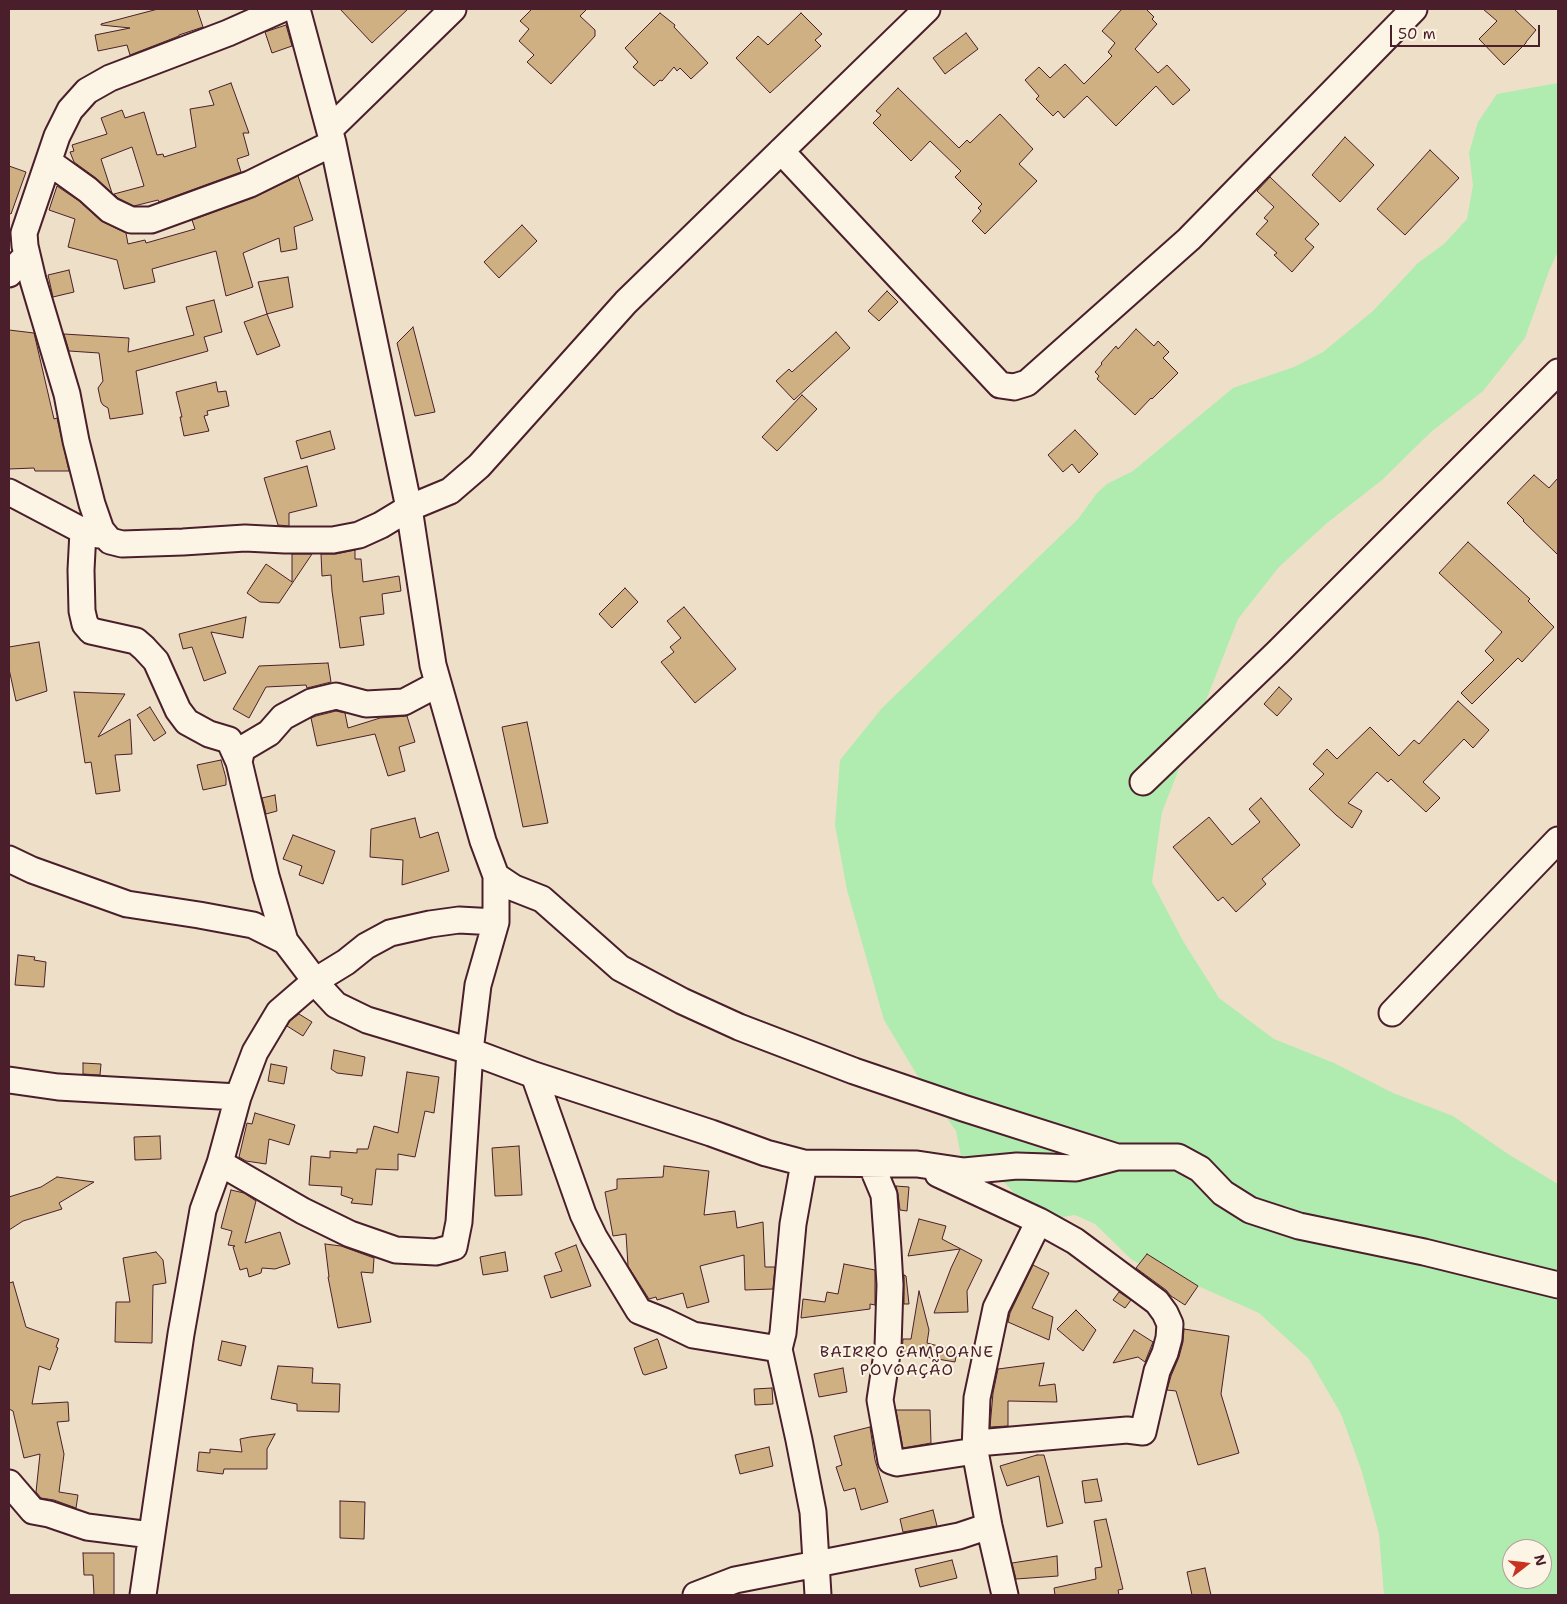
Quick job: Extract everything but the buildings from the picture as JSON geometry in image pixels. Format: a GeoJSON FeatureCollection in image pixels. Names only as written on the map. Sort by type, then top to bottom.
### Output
{"type":"FeatureCollection","features":[{"type":"Feature","properties":{"kind":"street"},"geometry":{"type":"LineString","coordinates":[[282,9],[228,33],[110,78],[88,91],[70,110],[58,136],[24,233],[33,280],[67,394],[76,441],[92,504],[101,530],[94,534],[81,570],[82,611],[85,624],[91,631],[136,641],[156,661],[178,710],[187,722],[209,734],[228,740],[239,762],[266,876],[285,941],[315,981],[336,1004],[367,1020],[470,1051],[534,1075],[766,1153],[804,1163],[917,1164],[964,1171],[1017,1166],[1076,1168],[1117,1157],[1178,1157],[1200,1169],[1223,1193],[1250,1210],[1299,1226],[1424,1252],[1558,1285]]}},
{"type":"Feature","properties":{"kind":"street"},"geometry":{"type":"LineString","coordinates":[[220,1163],[303,1211],[350,1234],[396,1250],[436,1252],[454,1247],[459,1222],[470,1051],[478,985],[496,922],[496,876],[483,841],[433,665],[408,508],[332,136],[297,9]]}},
{"type":"Feature","properties":{"kind":"street"},"geometry":{"type":"LineString","coordinates":[[49,162],[88,190],[110,210],[131,220],[151,220],[250,184],[332,136],[453,9]]}},
{"type":"Feature","properties":{"kind":"street"},"geometry":{"type":"LineString","coordinates":[[9,492],[94,534],[122,544],[245,538],[333,540],[366,532],[408,508],[450,491],[480,466],[626,302],[926,9]]}},
{"type":"Feature","properties":{"kind":"street"},"geometry":{"type":"LineString","coordinates":[[781,152],[1000,385],[1014,387],[1028,383],[1189,239],[1414,9]]}},
{"type":"Feature","properties":{"kind":"street"},"geometry":{"type":"LineString","coordinates":[[9,274],[27,255]]}},
{"type":"Feature","properties":{"kind":"street"},"geometry":{"type":"LineString","coordinates":[[1144,782],[1278,652],[1558,372]]}},
{"type":"Feature","properties":{"kind":"street"},"geometry":{"type":"LineString","coordinates":[[239,762],[242,749],[269,733],[283,717],[311,702],[336,696],[366,704],[404,702],[438,684]]}},
{"type":"Feature","properties":{"kind":"street"},"geometry":{"type":"LineString","coordinates":[[1392,1013],[1558,840]]}},
{"type":"Feature","properties":{"kind":"street"},"geometry":{"type":"LineString","coordinates":[[9,858],[32,870],[127,904],[253,925],[285,941]]}},
{"type":"Feature","properties":{"kind":"street"},"geometry":{"type":"LineString","coordinates":[[496,876],[514,888],[542,899],[620,968],[738,1028],[864,1074],[1117,1157]]}},
{"type":"Feature","properties":{"kind":"street"},"geometry":{"type":"LineString","coordinates":[[142,1595],[181,1334],[203,1210],[220,1163],[238,1097],[255,1052],[279,1012],[315,981],[346,962],[366,946],[390,933],[459,920],[496,922]]}},
{"type":"Feature","properties":{"kind":"street"},"geometry":{"type":"LineString","coordinates":[[534,1075],[583,1214],[594,1237],[639,1311],[694,1335],[779,1349]]}},
{"type":"Feature","properties":{"kind":"street"},"geometry":{"type":"LineString","coordinates":[[9,1080],[58,1087],[238,1097]]}},
{"type":"Feature","properties":{"kind":"street"},"geometry":{"type":"LineString","coordinates":[[804,1163],[793,1224],[783,1333],[779,1349],[813,1512],[818,1595]]}},
{"type":"Feature","properties":{"kind":"street"},"geometry":{"type":"LineString","coordinates":[[871,1164],[884,1195],[888,1250],[890,1286],[888,1347],[880,1400],[891,1461],[897,1462],[976,1447],[1127,1430],[1143,1432],[1157,1370],[1167,1345],[1170,1324],[1166,1313],[1157,1302],[1074,1241],[1039,1221],[917,1164]]}},
{"type":"Feature","properties":{"kind":"street"},"geometry":{"type":"LineString","coordinates":[[1005,1595],[989,1526],[976,1447],[977,1398],[996,1308],[1039,1221]]}},
{"type":"Feature","properties":{"kind":"street"},"geometry":{"type":"LineString","coordinates":[[9,1483],[33,1511],[49,1514],[88,1527],[151,1536]]}},
{"type":"Feature","properties":{"kind":"street"},"geometry":{"type":"LineString","coordinates":[[696,1595],[736,1580],[959,1536],[989,1526]]}},
{"type":"Feature","properties":{"kind":"green space"},"geometry":{"type":"Polygon","coordinates":[[[1558,83],[1558,251],[1525,338],[1483,391],[1431,432],[1382,480],[1327,523],[1279,567],[1238,619],[1162,812],[1152,882],[1183,941],[1219,998],[1274,1039],[1334,1063],[1393,1093],[1453,1116],[1508,1154],[1558,1184],[1558,1595],[1384,1595],[1379,1534],[1362,1472],[1341,1414],[1309,1359],[1259,1313],[1198,1286],[1165,1265],[1141,1265],[1131,1259],[1095,1224],[1075,1215],[1039,1221],[1005,1183],[964,1171],[956,1131],[917,1075],[884,1020],[847,890],[835,825],[840,760],[882,708],[1078,519],[1097,493],[1107,484],[1133,471],[1233,388],[1294,367],[1323,352],[1373,311],[1418,263],[1444,244],[1467,219],[1473,185],[1469,153],[1478,122],[1497,94],[1558,83]]]}},
{"type":"Feature","properties":{"kind":"district","name":"BAIRRO CAMPOANE POVOAÇÃO"},"geometry":{"type":"Point","coordinates":[907,1362]}}]}
